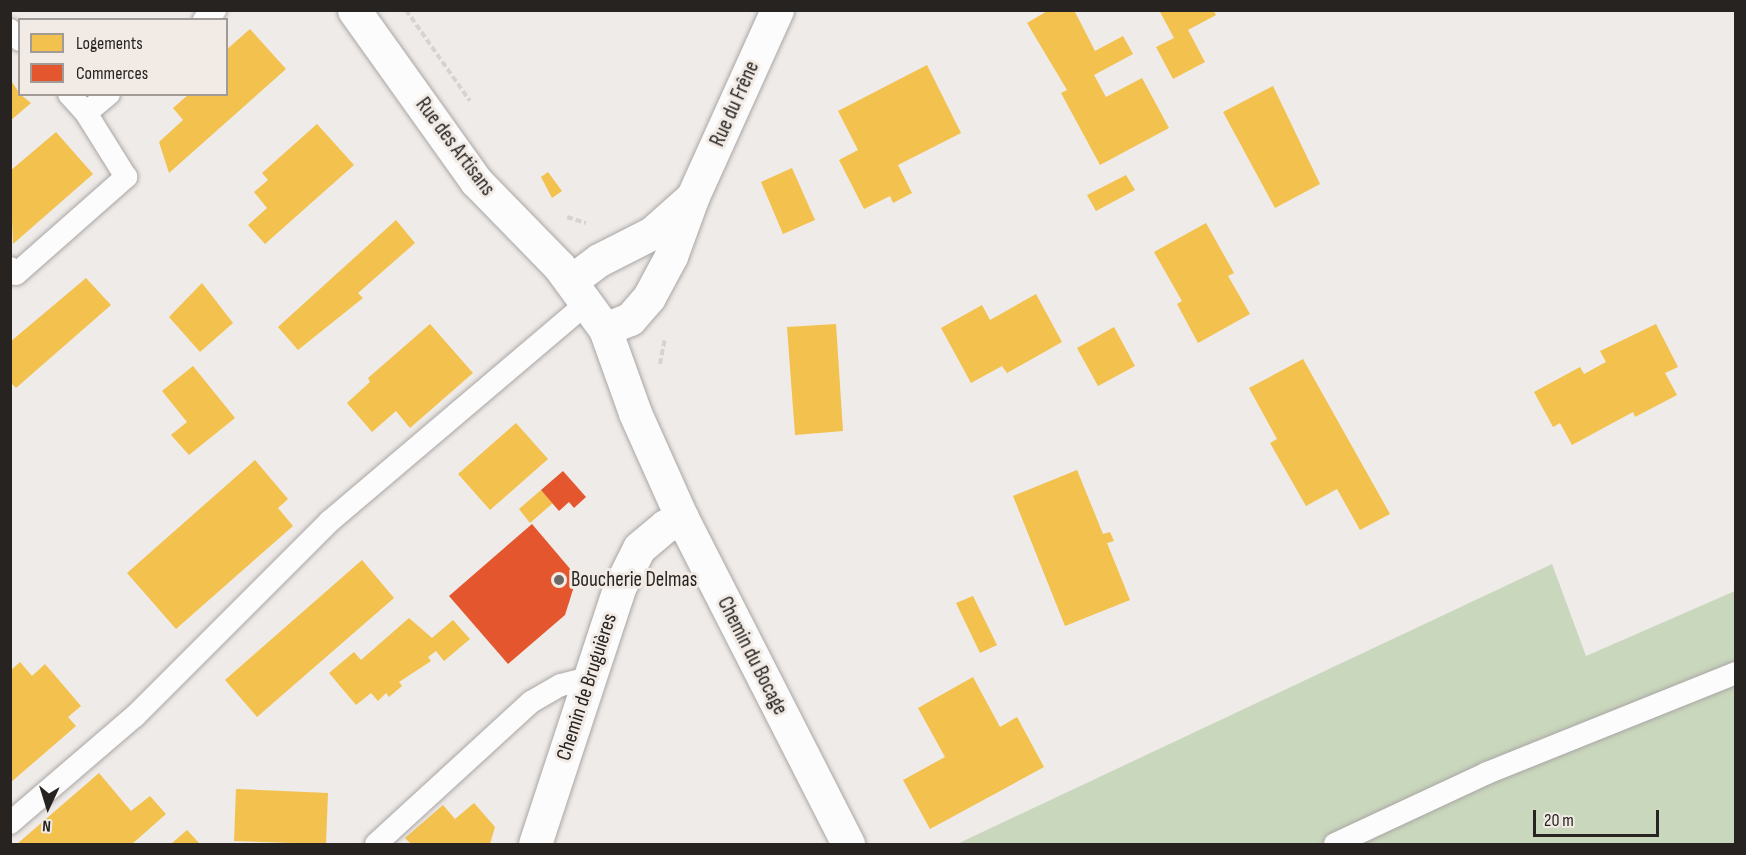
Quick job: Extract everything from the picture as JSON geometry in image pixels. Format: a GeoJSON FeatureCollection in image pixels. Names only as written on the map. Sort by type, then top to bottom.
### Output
{"type":"FeatureCollection","features":[{"type":"Feature","properties":{"kind":"street","name":"Rue des Artisans"},"geometry":{"type":"LineString","coordinates":[[354,10],[476,181],[579,292]]}},
{"type":"Feature","properties":{"kind":"street","name":"Rue du Frêne"},"geometry":{"type":"LineString","coordinates":[[605,329],[630,319],[649,297],[671,256],[693,196],[777,10]]}},
{"type":"Feature","properties":{"kind":"street","name":"Rue du Frêne"},"geometry":{"type":"LineString","coordinates":[[579,292],[599,260],[652,233],[693,196]]}},
{"type":"Feature","properties":{"kind":"street","name":"Chemin du Bocage"},"geometry":{"type":"LineString","coordinates":[[579,292],[605,329],[634,412],[682,518],[848,844]]}},
{"type":"Feature","properties":{"kind":"street","name":"Chemin de Bruguières"},"geometry":{"type":"LineString","coordinates":[[535,844],[620,586],[639,548],[665,526],[682,518]]}},
{"type":"Feature","properties":{"kind":"lane"},"geometry":{"type":"LineString","coordinates":[[10,268],[16,274],[126,177],[86,113],[71,96]]}},
{"type":"Feature","properties":{"kind":"lane"},"geometry":{"type":"LineString","coordinates":[[86,113],[107,96]]}},
{"type":"Feature","properties":{"kind":"lane"},"geometry":{"type":"LineString","coordinates":[[10,823],[135,716],[330,521],[579,292]]}},
{"type":"Feature","properties":{"kind":"lane"},"geometry":{"type":"LineString","coordinates":[[1335,844],[1487,773],[1736,673]]}},
{"type":"Feature","properties":{"kind":"lane"},"geometry":{"type":"LineString","coordinates":[[376,844],[531,702],[561,685],[590,678]]}},
{"type":"Feature","properties":{"kind":"green space"},"geometry":{"type":"Polygon","coordinates":[[[1552,564],[1586,656],[1735,591],[1735,844],[957,844],[1552,564]]]}},
{"type":"Feature","properties":{"kind":"building: Logements"},"geometry":{"type":"Polygon","coordinates":[[[1049,10],[1074,10],[1095,51],[1123,36],[1133,54],[1094,75],[1106,97],[1142,78],[1169,128],[1100,165],[1061,93],[1067,90],[1027,23],[1049,10]]]}},
{"type":"Feature","properties":{"kind":"building: Logements"},"geometry":{"type":"Polygon","coordinates":[[[1159,10],[1213,10],[1216,15],[1188,30],[1205,62],[1173,79],[1156,47],[1174,38],[1159,10]]]}},
{"type":"Feature","properties":{"kind":"building: Logements"},"geometry":{"type":"Polygon","coordinates":[[[250,29],[286,69],[169,173],[159,142],[183,120],[173,108],[187,96],[228,96],[228,48],[250,29]]]}},
{"type":"Feature","properties":{"kind":"building: Logements"},"geometry":{"type":"Polygon","coordinates":[[[927,65],[961,133],[898,165],[912,193],[893,203],[890,196],[864,209],[839,160],[858,150],[838,111],[927,65]]]}},
{"type":"Feature","properties":{"kind":"building: Logements"},"geometry":{"type":"Polygon","coordinates":[[[10,79],[18,91],[18,96],[22,96],[31,103],[10,121],[10,79]]]}},
{"type":"Feature","properties":{"kind":"building: Logements"},"geometry":{"type":"Polygon","coordinates":[[[1273,86],[1320,184],[1275,208],[1223,112],[1273,86]]]}},
{"type":"Feature","properties":{"kind":"building: Logements"},"geometry":{"type":"Polygon","coordinates":[[[317,124],[354,165],[265,244],[248,225],[267,208],[254,192],[268,180],[262,173],[317,124]]]}},
{"type":"Feature","properties":{"kind":"building: Logements"},"geometry":{"type":"Polygon","coordinates":[[[56,132],[93,174],[13,244],[10,171],[56,132]]]}},
{"type":"Feature","properties":{"kind":"building: Logements"},"geometry":{"type":"Polygon","coordinates":[[[792,168],[815,220],[783,234],[761,182],[792,168]]]}},
{"type":"Feature","properties":{"kind":"building: Logements"},"geometry":{"type":"Polygon","coordinates":[[[548,172],[562,191],[552,198],[541,177],[548,172]]]}},
{"type":"Feature","properties":{"kind":"building: Logements"},"geometry":{"type":"Polygon","coordinates":[[[1126,175],[1135,190],[1096,211],[1087,195],[1126,175]]]}},
{"type":"Feature","properties":{"kind":"building: Logements"},"geometry":{"type":"Polygon","coordinates":[[[396,220],[415,243],[358,293],[363,298],[298,350],[278,327],[396,220]]]}},
{"type":"Feature","properties":{"kind":"building: Logements"},"geometry":{"type":"Polygon","coordinates":[[[1206,223],[1234,273],[1228,276],[1250,314],[1198,343],[1177,304],[1182,301],[1154,252],[1206,223]]]}},
{"type":"Feature","properties":{"kind":"building: Logements"},"geometry":{"type":"Polygon","coordinates":[[[86,278],[111,305],[16,388],[10,382],[10,342],[86,278]]]}},
{"type":"Feature","properties":{"kind":"building: Logements"},"geometry":{"type":"Polygon","coordinates":[[[202,283],[233,323],[200,352],[169,317],[202,283]]]}},
{"type":"Feature","properties":{"kind":"building: Logements"},"geometry":{"type":"Polygon","coordinates":[[[1036,294],[1062,342],[1007,373],[1002,366],[971,383],[941,328],[982,305],[990,320],[1036,294]]]}},
{"type":"Feature","properties":{"kind":"building: Logements"},"geometry":{"type":"Polygon","coordinates":[[[430,324],[473,373],[410,428],[396,411],[372,432],[347,403],[370,382],[368,378],[430,324]]]}},
{"type":"Feature","properties":{"kind":"building: Logements"},"geometry":{"type":"Polygon","coordinates":[[[836,324],[843,431],[795,435],[787,327],[836,324]]]}},
{"type":"Feature","properties":{"kind":"building: Logements"},"geometry":{"type":"Polygon","coordinates":[[[1656,324],[1678,367],[1665,373],[1677,395],[1635,417],[1633,412],[1572,445],[1560,423],[1553,427],[1534,392],[1580,367],[1584,374],[1606,362],[1600,351],[1656,324]]]}},
{"type":"Feature","properties":{"kind":"building: Logements"},"geometry":{"type":"Polygon","coordinates":[[[1114,327],[1135,366],[1098,386],[1077,348],[1114,327]]]}},
{"type":"Feature","properties":{"kind":"building: Logements"},"geometry":{"type":"Polygon","coordinates":[[[1303,359],[1390,514],[1360,530],[1337,489],[1306,506],[1270,443],[1277,439],[1249,388],[1303,359]]]}},
{"type":"Feature","properties":{"kind":"building: Logements"},"geometry":{"type":"Polygon","coordinates":[[[193,366],[235,418],[189,455],[171,435],[187,422],[162,391],[193,366]]]}},
{"type":"Feature","properties":{"kind":"building: Logements"},"geometry":{"type":"Polygon","coordinates":[[[516,423],[548,459],[490,510],[458,474],[516,423]]]}},
{"type":"Feature","properties":{"kind":"building: Logements"},"geometry":{"type":"Polygon","coordinates":[[[255,460],[288,499],[278,508],[293,526],[176,629],[127,573],[255,460]]]}},
{"type":"Feature","properties":{"kind":"building: Logements"},"geometry":{"type":"Polygon","coordinates":[[[1077,470],[1103,534],[1110,532],[1114,541],[1107,543],[1130,600],[1065,626],[1013,496],[1077,470]]]}},
{"type":"Feature","properties":{"kind":"building: Logements"},"geometry":{"type":"Polygon","coordinates":[[[541,490],[553,503],[530,523],[519,509],[541,490]]]}},
{"type":"Feature","properties":{"kind":"building: Logements"},"geometry":{"type":"Polygon","coordinates":[[[362,560],[394,598],[257,717],[225,680],[362,560]]]}},
{"type":"Feature","properties":{"kind":"building: Logements"},"geometry":{"type":"Polygon","coordinates":[[[973,596],[997,645],[980,653],[956,603],[973,596]]]}},
{"type":"Feature","properties":{"kind":"building: Logements"},"geometry":{"type":"Polygon","coordinates":[[[409,618],[432,638],[453,620],[470,639],[444,661],[436,651],[428,657],[431,661],[399,682],[402,686],[389,697],[386,693],[378,701],[371,693],[356,705],[329,673],[354,652],[361,660],[409,618]]]}},
{"type":"Feature","properties":{"kind":"building: Logements"},"geometry":{"type":"Polygon","coordinates":[[[20,662],[32,676],[45,664],[81,706],[68,717],[76,726],[10,783],[10,671],[20,662]]]}},
{"type":"Feature","properties":{"kind":"building: Logements"},"geometry":{"type":"Polygon","coordinates":[[[973,677],[1000,727],[1017,717],[1044,767],[930,829],[903,780],[945,757],[918,708],[973,677]]]}},
{"type":"Feature","properties":{"kind":"building: Logements"},"geometry":{"type":"Polygon","coordinates":[[[99,773],[131,811],[150,796],[166,814],[132,844],[17,844],[99,773]]]}},
{"type":"Feature","properties":{"kind":"building: Logements"},"geometry":{"type":"Polygon","coordinates":[[[236,789],[328,793],[326,844],[234,841],[236,789]]]}},
{"type":"Feature","properties":{"kind":"building: Logements"},"geometry":{"type":"Polygon","coordinates":[[[474,803],[495,827],[490,844],[411,844],[405,838],[443,805],[455,819],[474,803]]]}},
{"type":"Feature","properties":{"kind":"building: Logements"},"geometry":{"type":"Polygon","coordinates":[[[187,830],[200,844],[171,844],[187,830]]]}},
{"type":"Feature","properties":{"kind":"building: Commerces"},"geometry":{"type":"Polygon","coordinates":[[[563,471],[586,497],[574,508],[569,502],[559,511],[541,490],[563,471]]]}},
{"type":"Feature","properties":{"kind":"building: Commerces"},"geometry":{"type":"Polygon","coordinates":[[[532,524],[577,577],[565,615],[508,664],[449,596],[532,524]]]}},
{"type":"Feature","properties":{"kind":"place","name":"Boucherie Delmas"},"geometry":{"type":"Point","coordinates":[559,580]}}]}
